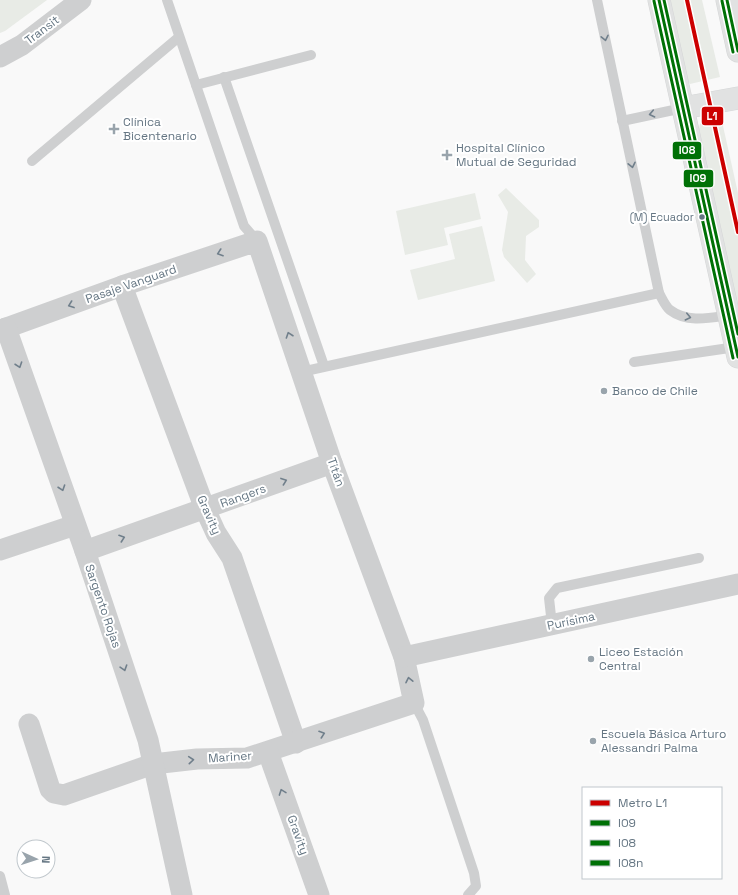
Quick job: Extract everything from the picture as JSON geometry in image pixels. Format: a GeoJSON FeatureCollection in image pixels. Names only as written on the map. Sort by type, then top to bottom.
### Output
{"type":"FeatureCollection","features":[{"type":"Feature","properties":{"kind":"main road"},"geometry":{"type":"LineString","coordinates":[[659,0],[737,352]]}},
{"type":"Feature","properties":{"kind":"main road"},"geometry":{"type":"LineString","coordinates":[[727,0],[738,51]]}},
{"type":"Feature","properties":{"kind":"main road"},"geometry":{"type":"LineString","coordinates":[[683,108],[738,98]]}},
{"type":"Feature","properties":{"kind":"street","name":"Transit"},"geometry":{"type":"LineString","coordinates":[[0,57],[22,45],[81,0]]}},
{"type":"Feature","properties":{"kind":"street","name":"Pasaje Vanguard"},"geometry":{"type":"LineString","coordinates":[[3,328],[257,241]]}},
{"type":"Feature","properties":{"kind":"street","name":"Titán"},"geometry":{"type":"LineString","coordinates":[[257,241],[332,463],[404,657],[414,703]]}},
{"type":"Feature","properties":{"kind":"street","name":"Gravity"},"geometry":{"type":"LineString","coordinates":[[122,286],[205,509],[216,533],[232,558],[296,743]]}},
{"type":"Feature","properties":{"kind":"street","name":"Sargento Rojas"},"geometry":{"type":"LineString","coordinates":[[3,328],[85,551],[148,740],[182,895]]}},
{"type":"Feature","properties":{"kind":"street","name":"Rangers"},"geometry":{"type":"LineString","coordinates":[[85,551],[332,463]]}},
{"type":"Feature","properties":{"kind":"street"},"geometry":{"type":"LineString","coordinates":[[1,549],[75,525]]}},
{"type":"Feature","properties":{"kind":"street","name":"Purísima"},"geometry":{"type":"LineString","coordinates":[[404,657],[738,584]]}},
{"type":"Feature","properties":{"kind":"street","name":"Mariner"},"geometry":{"type":"LineString","coordinates":[[29,724],[48,784],[54,793],[64,795],[153,764],[197,759],[247,758],[414,703]]}},
{"type":"Feature","properties":{"kind":"street","name":"Gravity"},"geometry":{"type":"LineString","coordinates":[[268,752],[319,895]]}},
{"type":"Feature","properties":{"kind":"lane"},"geometry":{"type":"LineString","coordinates":[[167,0],[244,226],[257,241]]}},
{"type":"Feature","properties":{"kind":"lane"},"geometry":{"type":"LineString","coordinates":[[597,0],[659,293],[668,309],[682,316],[698,319],[729,315]]}},
{"type":"Feature","properties":{"kind":"lane"},"geometry":{"type":"LineString","coordinates":[[32,161],[179,37]]}},
{"type":"Feature","properties":{"kind":"lane"},"geometry":{"type":"LineString","coordinates":[[196,85],[311,56]]}},
{"type":"Feature","properties":{"kind":"lane"},"geometry":{"type":"LineString","coordinates":[[224,77],[324,366]]}},
{"type":"Feature","properties":{"kind":"lane"},"geometry":{"type":"LineString","coordinates":[[622,121],[683,108]]}},
{"type":"Feature","properties":{"kind":"lane"},"geometry":{"type":"LineString","coordinates":[[301,372],[659,293]]}},
{"type":"Feature","properties":{"kind":"lane"},"geometry":{"type":"LineString","coordinates":[[634,362],[737,352]]}},
{"type":"Feature","properties":{"kind":"lane"},"geometry":{"type":"LineString","coordinates":[[552,625],[548,598],[557,588],[699,558]]}},
{"type":"Feature","properties":{"kind":"lane"},"geometry":{"type":"LineString","coordinates":[[414,703],[422,720],[474,873],[476,886],[468,895]]}},
{"type":"Feature","properties":{"kind":"lane"},"geometry":{"type":"LineString","coordinates":[[0,876],[5,895]]}},
{"type":"Feature","properties":{"kind":"shaded area"},"geometry":{"type":"Polygon","coordinates":[[[0,0],[47,0],[5,31],[0,33],[0,0]]]}},
{"type":"Feature","properties":{"kind":"shaded area"},"geometry":{"type":"Polygon","coordinates":[[[668,0],[702,0],[720,77],[690,84],[685,79],[668,0]]]}},
{"type":"Feature","properties":{"kind":"shaded area"},"geometry":{"type":"Polygon","coordinates":[[[714,116],[721,121],[723,126],[738,193],[738,318],[698,133],[700,124],[705,118],[714,116]]]}},
{"type":"Feature","properties":{"kind":"shaded area"},"geometry":{"type":"Polygon","coordinates":[[[506,188],[539,220],[539,227],[526,236],[525,260],[536,274],[527,283],[504,257],[502,250],[508,212],[498,195],[506,188]]]}},
{"type":"Feature","properties":{"kind":"shaded area"},"geometry":{"type":"Polygon","coordinates":[[[475,193],[481,219],[444,228],[448,245],[405,255],[396,211],[475,193]]]}},
{"type":"Feature","properties":{"kind":"shaded area"},"geometry":{"type":"Polygon","coordinates":[[[482,226],[495,281],[418,300],[410,270],[455,259],[449,234],[482,226]]]}},
{"type":"Feature","properties":{"kind":"metro line","name":"L1"},"geometry":{"type":"LineString","coordinates":[[687,0],[738,232]]}},
{"type":"Feature","properties":{"kind":"transit line","name":"I09"},"geometry":{"type":"LineString","coordinates":[[659,0],[738,357]]}},
{"type":"Feature","properties":{"kind":"transit line","name":"I08n"},"geometry":{"type":"LineString","coordinates":[[664,0],[738,334]]}},
{"type":"Feature","properties":{"kind":"transit line","name":"I09"},"geometry":{"type":"LineString","coordinates":[[727,0],[738,51]]}},
{"type":"Feature","properties":{"kind":"transit line","name":"I08"},"geometry":{"type":"LineString","coordinates":[[654,1],[733,358]]}},
{"type":"Feature","properties":{"kind":"transit line","name":"I08"},"geometry":{"type":"LineString","coordinates":[[722,1],[733,52]]}},
{"type":"Feature","properties":{"kind":"place","name":"Clínica Bicentenario"},"geometry":{"type":"Point","coordinates":[114,129]}},
{"type":"Feature","properties":{"kind":"place","name":"Hospital Clínico Mutual de Seguridad"},"geometry":{"type":"Point","coordinates":[447,155]}},
{"type":"Feature","properties":{"kind":"place","name":"(M) Ecuador"},"geometry":{"type":"Point","coordinates":[702,217]}},
{"type":"Feature","properties":{"kind":"place","name":"Banco de Chile"},"geometry":{"type":"Point","coordinates":[604,391]}},
{"type":"Feature","properties":{"kind":"place","name":"Liceo Estación Central"},"geometry":{"type":"Point","coordinates":[591,659]}},
{"type":"Feature","properties":{"kind":"place","name":"Escuela Básica Arturo Alessandri Palma"},"geometry":{"type":"Point","coordinates":[593,741]}}]}
